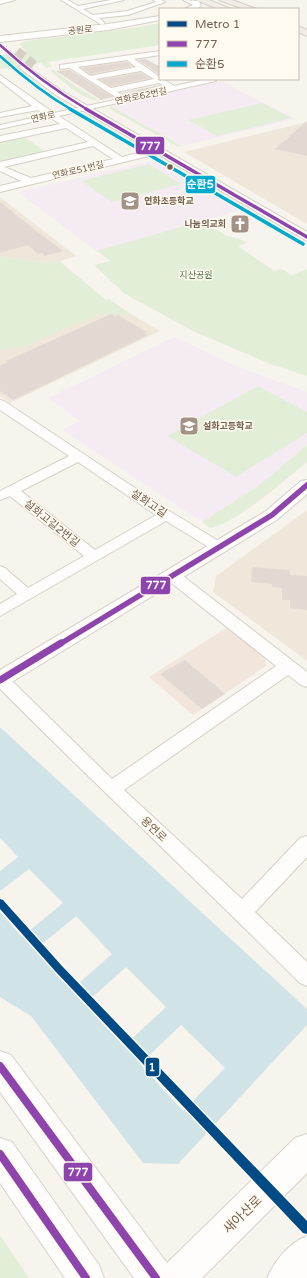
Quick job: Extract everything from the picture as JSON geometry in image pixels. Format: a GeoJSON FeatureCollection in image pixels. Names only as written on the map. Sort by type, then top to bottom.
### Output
{"type":"FeatureCollection","features":[{"type":"Feature","properties":{"kind":"highway"},"geometry":{"type":"LineString","coordinates":[[200,0],[224,8]]}},
{"type":"Feature","properties":{"kind":"highway"},"geometry":{"type":"LineString","coordinates":[[223,0],[249,8]]}},
{"type":"Feature","properties":{"kind":"highway"},"geometry":{"type":"LineString","coordinates":[[235,4],[254,8]]}},
{"type":"Feature","properties":{"kind":"main road"},"geometry":{"type":"LineString","coordinates":[[0,1066],[156,1278]]}},
{"type":"Feature","properties":{"kind":"main road","name":"새아산로"},"geometry":{"type":"LineString","coordinates":[[177,1278],[307,1150]]}},
{"type":"Feature","properties":{"kind":"main road"},"geometry":{"type":"LineString","coordinates":[[0,1154],[86,1278]]}},
{"type":"Feature","properties":{"kind":"main road"},"geometry":{"type":"LineString","coordinates":[[284,1278],[307,1253]]}},
{"type":"Feature","properties":{"kind":"street"},"geometry":{"type":"LineString","coordinates":[[0,2],[12,0]]}},
{"type":"Feature","properties":{"kind":"street"},"geometry":{"type":"LineString","coordinates":[[64,0],[93,17],[108,28]]}},
{"type":"Feature","properties":{"kind":"street"},"geometry":{"type":"LineString","coordinates":[[77,8],[109,1],[122,0]]}},
{"type":"Feature","properties":{"kind":"street"},"geometry":{"type":"LineString","coordinates":[[93,17],[128,13],[162,2],[156,0]]}},
{"type":"Feature","properties":{"kind":"street"},"geometry":{"type":"LineString","coordinates":[[186,0],[196,3],[197,6],[191,8]]}},
{"type":"Feature","properties":{"kind":"street","name":"공원로"},"geometry":{"type":"LineString","coordinates":[[1,40],[108,28],[159,18]]}},
{"type":"Feature","properties":{"kind":"street"},"geometry":{"type":"LineString","coordinates":[[1,40],[12,51]]}},
{"type":"Feature","properties":{"kind":"street"},"geometry":{"type":"LineString","coordinates":[[63,67],[159,53]]}},
{"type":"Feature","properties":{"kind":"street","name":"연화로62번길"},"geometry":{"type":"LineString","coordinates":[[128,58],[159,79]]}},
{"type":"Feature","properties":{"kind":"street"},"geometry":{"type":"LineString","coordinates":[[29,66],[59,93],[90,107],[307,228]]}},
{"type":"Feature","properties":{"kind":"street"},"geometry":{"type":"LineString","coordinates":[[72,66],[109,91],[125,99]]}},
{"type":"Feature","properties":{"kind":"street"},"geometry":{"type":"LineString","coordinates":[[89,78],[143,68]]}},
{"type":"Feature","properties":{"kind":"street"},"geometry":{"type":"LineString","coordinates":[[0,76],[16,91],[39,107],[121,160]]}},
{"type":"Feature","properties":{"kind":"street"},"geometry":{"type":"LineString","coordinates":[[109,91],[160,80]]}},
{"type":"Feature","properties":{"kind":"street","name":"연화로62번길"},"geometry":{"type":"LineString","coordinates":[[160,80],[173,89]]}},
{"type":"Feature","properties":{"kind":"street"},"geometry":{"type":"LineString","coordinates":[[173,89],[212,81],[211,80]]}},
{"type":"Feature","properties":{"kind":"street","name":"연화로62번길"},"geometry":{"type":"LineString","coordinates":[[90,107],[173,89]]}},
{"type":"Feature","properties":{"kind":"street"},"geometry":{"type":"LineString","coordinates":[[0,115],[39,107]]}},
{"type":"Feature","properties":{"kind":"street"},"geometry":{"type":"LineString","coordinates":[[90,107],[158,151],[307,237]]}},
{"type":"Feature","properties":{"kind":"street","name":"연화로"},"geometry":{"type":"LineString","coordinates":[[0,127],[90,107]]}},
{"type":"Feature","properties":{"kind":"street"},"geometry":{"type":"LineString","coordinates":[[0,139],[67,125]]}},
{"type":"Feature","properties":{"kind":"street"},"geometry":{"type":"LineString","coordinates":[[0,167],[95,143]]}},
{"type":"Feature","properties":{"kind":"street","name":"연화로51번길"},"geometry":{"type":"LineString","coordinates":[[0,189],[158,151]]}},
{"type":"Feature","properties":{"kind":"street"},"geometry":{"type":"LineString","coordinates":[[0,167],[30,182]]}},
{"type":"Feature","properties":{"kind":"street","name":"설화고길"},"geometry":{"type":"LineString","coordinates":[[0,404],[6,414],[79,456],[166,515],[220,548]]}},
{"type":"Feature","properties":{"kind":"street"},"geometry":{"type":"LineString","coordinates":[[6,493],[79,456]]}},
{"type":"Feature","properties":{"kind":"street","name":"용연로"},"geometry":{"type":"LineString","coordinates":[[307,485],[272,515],[174,577],[0,680],[111,789],[242,912],[307,976]]}},
{"type":"Feature","properties":{"kind":"street","name":"설화고길2번길"},"geometry":{"type":"LineString","coordinates":[[6,493],[93,556]]}},
{"type":"Feature","properties":{"kind":"street","name":"설화고길2번길"},"geometry":{"type":"LineString","coordinates":[[0,611],[166,515]]}},
{"type":"Feature","properties":{"kind":"street"},"geometry":{"type":"LineString","coordinates":[[0,571],[27,595]]}},
{"type":"Feature","properties":{"kind":"street"},"geometry":{"type":"LineString","coordinates":[[174,577],[307,681]]}},
{"type":"Feature","properties":{"kind":"street"},"geometry":{"type":"LineString","coordinates":[[111,789],[288,666]]}},
{"type":"Feature","properties":{"kind":"street"},"geometry":{"type":"LineString","coordinates":[[242,912],[307,844]]}},
{"type":"Feature","properties":{"kind":"shaded area"},"geometry":{"type":"Polygon","coordinates":[[[126,60],[136,66],[96,75],[90,75],[80,67],[126,60]]]}},
{"type":"Feature","properties":{"kind":"shaded area"},"geometry":{"type":"Polygon","coordinates":[[[143,71],[153,77],[150,80],[113,87],[108,87],[97,79],[143,71]]]}},
{"type":"Feature","properties":{"kind":"shaded area"},"geometry":{"type":"Polygon","coordinates":[[[221,81],[296,119],[182,146],[110,106],[221,81]]]}},
{"type":"Feature","properties":{"kind":"shaded area"},"geometry":{"type":"Polygon","coordinates":[[[307,122],[307,224],[184,152],[307,122]]]}},
{"type":"Feature","properties":{"kind":"shaded area","name":"연화초등학교"},"geometry":{"type":"Polygon","coordinates":[[[160,159],[245,209],[96,251],[18,192],[160,159]]]}},
{"type":"Feature","properties":{"kind":"shaded area"},"geometry":{"type":"Polygon","coordinates":[[[0,197],[76,256],[54,263],[0,257],[0,197]]]}},
{"type":"Feature","properties":{"kind":"shaded area"},"geometry":{"type":"Polygon","coordinates":[[[100,314],[131,314],[160,331],[10,403],[0,396],[0,350],[100,314]]]}},
{"type":"Feature","properties":{"kind":"shaded area","name":"설화고등학교"},"geometry":{"type":"Polygon","coordinates":[[[174,337],[238,367],[307,392],[307,445],[262,484],[202,522],[62,430],[80,421],[48,398],[174,337]]]}},
{"type":"Feature","properties":{"kind":"shaded area"},"geometry":{"type":"Polygon","coordinates":[[[307,510],[307,661],[213,592],[216,576],[307,510]]]}},
{"type":"Feature","properties":{"kind":"shaded area"},"geometry":{"type":"Polygon","coordinates":[[[228,627],[265,656],[266,666],[193,715],[149,677],[228,627]]]}},
{"type":"Feature","properties":{"kind":"shaded area"},"geometry":{"type":"Polygon","coordinates":[[[1,728],[307,1009],[307,1025],[178,1164],[143,1163],[31,1016],[0,997],[0,912],[22,937],[63,903],[29,869],[0,891],[0,871],[18,857],[0,838],[1,728]],[[76,916],[35,950],[71,990],[112,954],[76,916]],[[126,967],[85,1004],[124,1046],[166,1007],[126,967]],[[181,1025],[140,1064],[183,1111],[225,1068],[181,1025]]]}},
{"type":"Feature","properties":{"kind":"green space"},"geometry":{"type":"Polygon","coordinates":[[[159,23],[159,45],[48,62],[52,67],[46,68],[41,63],[18,67],[45,90],[71,106],[67,109],[41,92],[10,68],[0,69],[0,53],[2,55],[26,51],[19,44],[26,41],[133,28],[159,23]]]}},
{"type":"Feature","properties":{"kind":"green space"},"geometry":{"type":"Polygon","coordinates":[[[50,70],[54,70],[75,86],[100,101],[93,100],[79,93],[50,70]]]}},
{"type":"Feature","properties":{"kind":"green space"},"geometry":{"type":"Polygon","coordinates":[[[262,103],[292,118],[217,136],[188,120],[262,103]]]}},
{"type":"Feature","properties":{"kind":"green space"},"geometry":{"type":"Polygon","coordinates":[[[110,106],[182,146],[178,147],[110,109],[110,106]]]}},
{"type":"Feature","properties":{"kind":"green space"},"geometry":{"type":"Polygon","coordinates":[[[73,113],[83,113],[145,150],[138,151],[73,113]]]}},
{"type":"Feature","properties":{"kind":"green space"},"geometry":{"type":"Polygon","coordinates":[[[23,136],[46,152],[0,163],[0,141],[23,136]]]}},
{"type":"Feature","properties":{"kind":"green space"},"geometry":{"type":"Polygon","coordinates":[[[149,164],[181,184],[112,202],[81,181],[149,164]]]}},
{"type":"Feature","properties":{"kind":"green space","name":"지산공원"},"geometry":{"type":"Polygon","coordinates":[[[202,221],[227,236],[240,239],[247,243],[238,246],[274,271],[282,269],[291,275],[307,269],[307,376],[268,363],[193,331],[125,294],[94,265],[111,261],[96,251],[202,221]]]}},
{"type":"Feature","properties":{"kind":"green space"},"geometry":{"type":"Polygon","coordinates":[[[0,257],[53,263],[59,261],[106,300],[109,299],[131,314],[100,314],[25,346],[0,350],[0,257]]]}},
{"type":"Feature","properties":{"kind":"green space"},"geometry":{"type":"Polygon","coordinates":[[[258,386],[307,412],[307,433],[236,477],[167,436],[258,386]]]}},
{"type":"Feature","properties":{"kind":"green space"},"geometry":{"type":"Polygon","coordinates":[[[307,445],[307,462],[247,510],[221,524],[210,528],[202,522],[261,484],[307,445]]]}},
{"type":"Feature","properties":{"kind":"green space"},"geometry":{"type":"Polygon","coordinates":[[[0,1235],[29,1278],[0,1278],[0,1235]]]}},
{"type":"Feature","properties":{"kind":"building"},"geometry":{"type":"Polygon","coordinates":[[[146,59],[159,66],[159,74],[138,60],[146,59]]]}},
{"type":"Feature","properties":{"kind":"building"},"geometry":{"type":"Polygon","coordinates":[[[127,62],[132,66],[90,74],[82,68],[127,62]]]}},
{"type":"Feature","properties":{"kind":"building"},"geometry":{"type":"Polygon","coordinates":[[[70,70],[114,97],[101,100],[56,71],[70,70]]]}},
{"type":"Feature","properties":{"kind":"building"},"geometry":{"type":"Polygon","coordinates":[[[141,73],[150,78],[111,86],[100,80],[141,73]]]}},
{"type":"Feature","properties":{"kind":"building"},"geometry":{"type":"Polygon","coordinates":[[[159,85],[161,86],[156,87],[158,88],[127,95],[122,93],[159,85]]]}},
{"type":"Feature","properties":{"kind":"building"},"geometry":{"type":"Polygon","coordinates":[[[307,121],[307,156],[275,149],[307,121]]]}},
{"type":"Feature","properties":{"kind":"building"},"geometry":{"type":"Polygon","coordinates":[[[0,202],[63,251],[45,256],[42,253],[38,254],[28,245],[0,253],[0,202]]]}},
{"type":"Feature","properties":{"kind":"building"},"geometry":{"type":"Polygon","coordinates":[[[111,314],[115,317],[118,315],[147,332],[144,333],[148,335],[13,400],[0,391],[0,366],[8,362],[6,361],[111,314]]]}},
{"type":"Feature","properties":{"kind":"building"},"geometry":{"type":"Polygon","coordinates":[[[252,567],[290,570],[290,575],[307,576],[307,610],[290,608],[290,600],[282,600],[282,588],[272,587],[272,584],[251,582],[252,567]]]}},
{"type":"Feature","properties":{"kind":"building"},"geometry":{"type":"Polygon","coordinates":[[[185,660],[225,694],[202,709],[160,674],[185,660]]]}},
{"type":"Feature","properties":{"kind":"tunnel"},"geometry":{"type":"LineString","coordinates":[[17,51],[34,65]]}},
{"type":"Feature","properties":{"kind":"metro line","name":"1"},"geometry":{"type":"LineString","coordinates":[[0,903],[59,969],[307,1229]]}},
{"type":"Feature","properties":{"kind":"transit line","name":"777"},"geometry":{"type":"LineString","coordinates":[[0,45],[24,67],[59,93],[307,237]]}},
{"type":"Feature","properties":{"kind":"transit line","name":"순환5"},"geometry":{"type":"LineString","coordinates":[[0,56],[19,73],[55,100],[303,244]]}},
{"type":"Feature","properties":{"kind":"transit line","name":"777"},"geometry":{"type":"LineString","coordinates":[[0,680],[272,515],[307,485]]}},
{"type":"Feature","properties":{"kind":"transit line","name":"777"},"geometry":{"type":"LineString","coordinates":[[0,1066],[156,1278]]}},
{"type":"Feature","properties":{"kind":"transit line","name":"777"},"geometry":{"type":"LineString","coordinates":[[0,1154],[86,1278]]}},
{"type":"Feature","properties":{"kind":"place","name":"연화초등학교"},"geometry":{"type":"Point","coordinates":[130,201]}},
{"type":"Feature","properties":{"kind":"place","name":"나눔의교회"},"geometry":{"type":"Point","coordinates":[240,224]}},
{"type":"Feature","properties":{"kind":"place","name":"설화고등학교"},"geometry":{"type":"Point","coordinates":[189,426]}}]}
